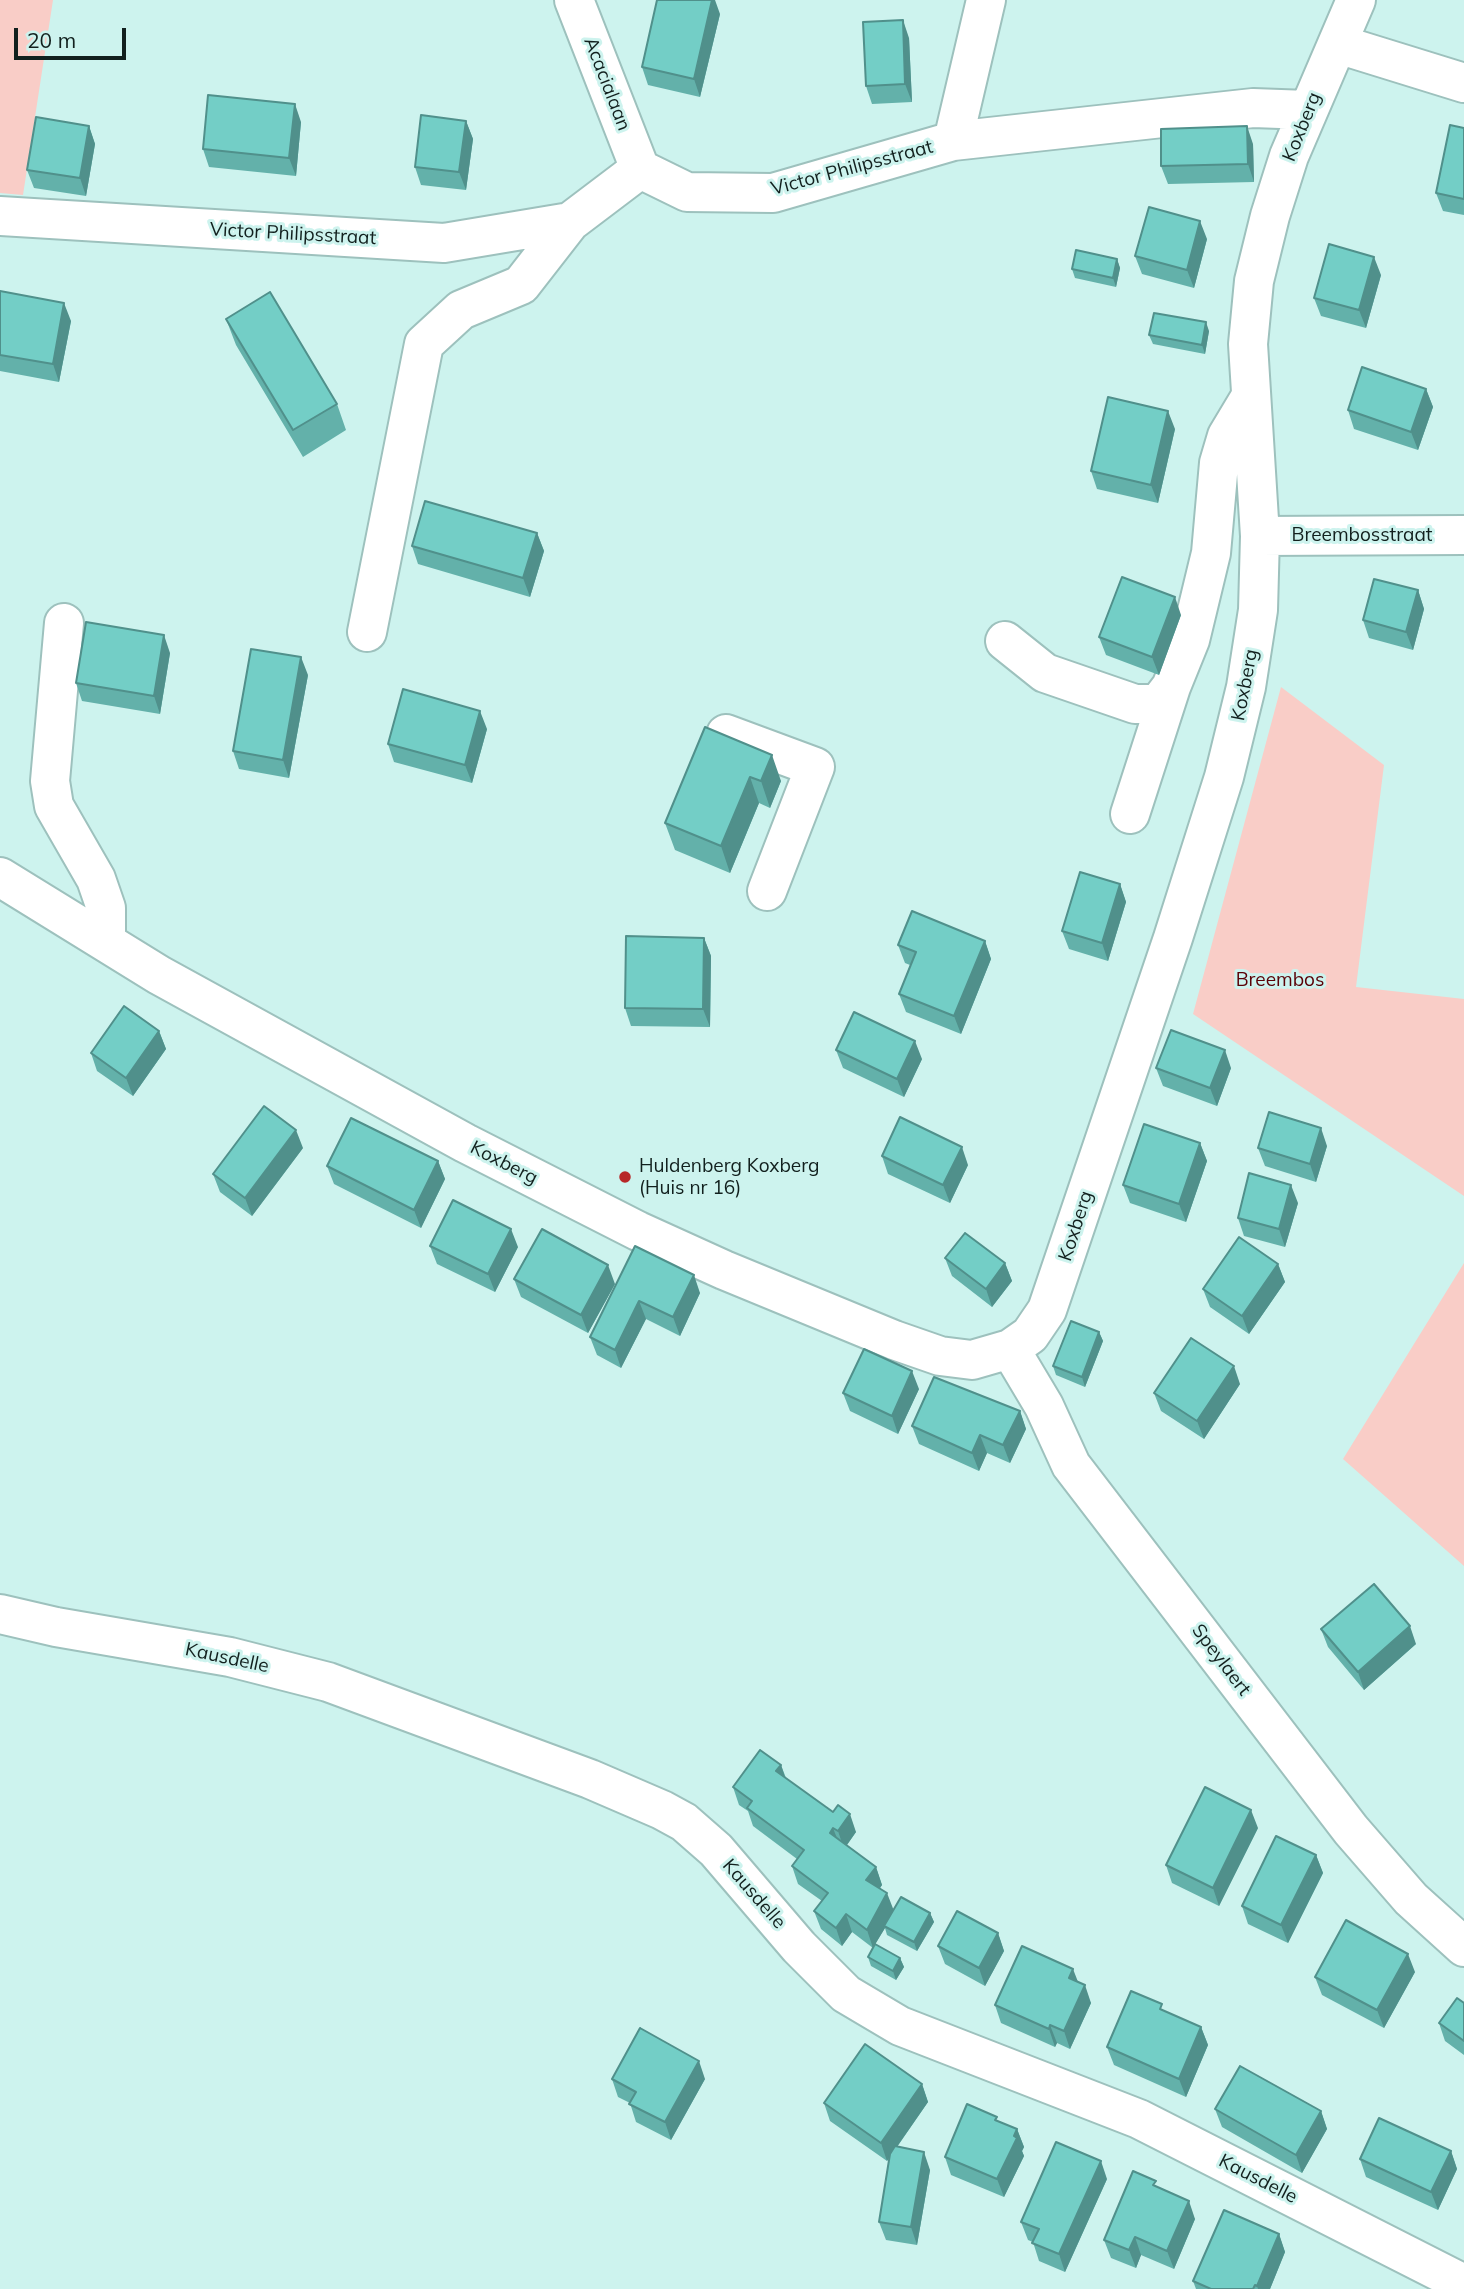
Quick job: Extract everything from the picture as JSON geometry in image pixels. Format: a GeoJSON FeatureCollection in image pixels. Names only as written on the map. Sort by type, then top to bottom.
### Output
{"type":"FeatureCollection","features":[{"type":"Feature","properties":{"kind":"street","name":"Acacialaan"},"geometry":{"type":"LineString","coordinates":[[575,0],[640,169]]}},
{"type":"Feature","properties":{"kind":"street"},"geometry":{"type":"LineString","coordinates":[[953,141],[986,0]]}},
{"type":"Feature","properties":{"kind":"street","name":"Koxberg"},"geometry":{"type":"LineString","coordinates":[[0,877],[159,975],[465,1143],[638,1231],[724,1270],[894,1340],[940,1356],[972,1360],[1010,1349],[1031,1335],[1047,1310],[1173,938],[1224,777],[1246,687],[1258,610],[1259,536],[1248,344],[1254,281],[1270,215],[1289,156],[1356,0]]}},
{"type":"Feature","properties":{"kind":"street"},"geometry":{"type":"LineString","coordinates":[[1338,44],[1464,83]]}},
{"type":"Feature","properties":{"kind":"street","name":"Victor Philipsstraat"},"geometry":{"type":"LineString","coordinates":[[0,216],[444,243],[570,222],[640,169],[687,192],[773,193],[953,141],[1253,108],[1308,110]]}},
{"type":"Feature","properties":{"kind":"street"},"geometry":{"type":"LineString","coordinates":[[367,632],[424,344],[461,310],[521,285],[570,222]]}},
{"type":"Feature","properties":{"kind":"street"},"geometry":{"type":"LineString","coordinates":[[1130,814],[1171,687],[1190,640],[1211,553],[1222,454],[1227,436],[1251,396]]}},
{"type":"Feature","properties":{"kind":"street","name":"Breembosstraat"},"geometry":{"type":"LineString","coordinates":[[1259,536],[1464,536]]}},
{"type":"Feature","properties":{"kind":"street"},"geometry":{"type":"LineString","coordinates":[[64,624],[50,781],[54,806],[96,879],[106,908],[106,942]]}},
{"type":"Feature","properties":{"kind":"street"},"geometry":{"type":"LineString","coordinates":[[1005,641],[1045,673],[1135,704],[1158,704],[1171,687]]}},
{"type":"Feature","properties":{"kind":"street"},"geometry":{"type":"LineString","coordinates":[[726,734],[815,767],[767,891]]}},
{"type":"Feature","properties":{"kind":"street","name":"Speylaert"},"geometry":{"type":"LineString","coordinates":[[1010,1349],[1044,1406],[1072,1465],[1351,1830],[1411,1899],[1464,1947]]}},
{"type":"Feature","properties":{"kind":"street","name":"Kausdelle"},"geometry":{"type":"LineString","coordinates":[[0,1614],[56,1627],[230,1657],[328,1682],[590,1779],[662,1810],[684,1822],[716,1850],[799,1947],[846,1994],[867,2007],[900,2026],[1139,2119],[1464,2284]]}},
{"type":"Feature","properties":{"kind":"green space"},"geometry":{"type":"Polygon","coordinates":[[[0,0],[53,0],[23,195],[0,193],[0,0]]]}},
{"type":"Feature","properties":{"kind":"green space","name":"Breembos"},"geometry":{"type":"Polygon","coordinates":[[[1281,687],[1384,765],[1356,987],[1464,999],[1464,1196],[1193,1014],[1281,687]]]}},
{"type":"Feature","properties":{"kind":"green space"},"geometry":{"type":"Polygon","coordinates":[[[1464,1263],[1464,1566],[1343,1459],[1464,1263]]]}},
{"type":"Feature","properties":{"kind":"building"},"geometry":{"type":"Polygon","coordinates":[[[657,0],[712,0],[694,79],[642,67],[657,0]]]}},
{"type":"Feature","properties":{"kind":"building"},"geometry":{"type":"Polygon","coordinates":[[[903,20],[905,84],[866,86],[863,22],[903,20]]]}},
{"type":"Feature","properties":{"kind":"building"},"geometry":{"type":"Polygon","coordinates":[[[208,95],[295,104],[289,158],[203,149],[208,95]]]}},
{"type":"Feature","properties":{"kind":"building"},"geometry":{"type":"Polygon","coordinates":[[[421,115],[466,121],[459,172],[415,167],[421,115]]]}},
{"type":"Feature","properties":{"kind":"building"},"geometry":{"type":"Polygon","coordinates":[[[36,117],[89,126],[80,178],[27,170],[36,117]]]}},
{"type":"Feature","properties":{"kind":"building"},"geometry":{"type":"Polygon","coordinates":[[[1450,125],[1464,128],[1464,199],[1436,193],[1450,125]]]}},
{"type":"Feature","properties":{"kind":"building"},"geometry":{"type":"Polygon","coordinates":[[[1247,126],[1248,164],[1161,166],[1161,129],[1247,126]]]}},
{"type":"Feature","properties":{"kind":"building"},"geometry":{"type":"Polygon","coordinates":[[[1149,207],[1200,221],[1187,270],[1135,256],[1149,207]]]}},
{"type":"Feature","properties":{"kind":"building"},"geometry":{"type":"Polygon","coordinates":[[[1329,244],[1374,257],[1359,310],[1314,298],[1329,244]]]}},
{"type":"Feature","properties":{"kind":"building"},"geometry":{"type":"Polygon","coordinates":[[[1076,250],[1117,259],[1113,278],[1072,269],[1076,250]]]}},
{"type":"Feature","properties":{"kind":"building"},"geometry":{"type":"Polygon","coordinates":[[[0,291],[64,303],[53,364],[0,355],[0,291]]]}},
{"type":"Feature","properties":{"kind":"building"},"geometry":{"type":"Polygon","coordinates":[[[270,292],[337,404],[293,430],[226,319],[270,292]]]}},
{"type":"Feature","properties":{"kind":"building"},"geometry":{"type":"Polygon","coordinates":[[[1154,313],[1206,322],[1202,345],[1149,335],[1154,313]]]}},
{"type":"Feature","properties":{"kind":"building"},"geometry":{"type":"Polygon","coordinates":[[[1362,367],[1426,389],[1411,432],[1348,410],[1362,367]]]}},
{"type":"Feature","properties":{"kind":"building"},"geometry":{"type":"Polygon","coordinates":[[[1108,397],[1168,411],[1151,485],[1091,471],[1108,397]]]}},
{"type":"Feature","properties":{"kind":"building"},"geometry":{"type":"Polygon","coordinates":[[[425,501],[537,533],[523,578],[412,546],[425,501]]]}},
{"type":"Feature","properties":{"kind":"building"},"geometry":{"type":"Polygon","coordinates":[[[1122,577],[1175,597],[1152,657],[1099,637],[1122,577]]]}},
{"type":"Feature","properties":{"kind":"building"},"geometry":{"type":"Polygon","coordinates":[[[1374,579],[1418,590],[1406,632],[1363,620],[1374,579]]]}},
{"type":"Feature","properties":{"kind":"building"},"geometry":{"type":"Polygon","coordinates":[[[86,622],[164,635],[154,696],[76,683],[86,622]]]}},
{"type":"Feature","properties":{"kind":"building"},"geometry":{"type":"Polygon","coordinates":[[[251,649],[301,657],[283,760],[233,751],[251,649]]]}},
{"type":"Feature","properties":{"kind":"building"},"geometry":{"type":"Polygon","coordinates":[[[403,689],[480,711],[465,765],[388,744],[403,689]]]}},
{"type":"Feature","properties":{"kind":"building"},"geometry":{"type":"Polygon","coordinates":[[[705,727],[772,755],[761,781],[750,777],[721,846],[665,823],[705,727]]]}},
{"type":"Feature","properties":{"kind":"building"},"geometry":{"type":"Polygon","coordinates":[[[1080,872],[1120,884],[1102,943],[1062,931],[1080,872]]]}},
{"type":"Feature","properties":{"kind":"building"},"geometry":{"type":"Polygon","coordinates":[[[912,911],[985,941],[954,1016],[899,994],[916,952],[898,945],[912,911]]]}},
{"type":"Feature","properties":{"kind":"building"},"geometry":{"type":"Polygon","coordinates":[[[626,936],[704,938],[703,1009],[625,1008],[626,936]]]}},
{"type":"Feature","properties":{"kind":"building"},"geometry":{"type":"Polygon","coordinates":[[[124,1006],[159,1031],[126,1078],[91,1053],[124,1006]]]}},
{"type":"Feature","properties":{"kind":"building"},"geometry":{"type":"Polygon","coordinates":[[[854,1012],[915,1041],[897,1079],[836,1050],[854,1012]]]}},
{"type":"Feature","properties":{"kind":"building"},"geometry":{"type":"Polygon","coordinates":[[[1171,1030],[1225,1050],[1210,1088],[1156,1068],[1171,1030]]]}},
{"type":"Feature","properties":{"kind":"building"},"geometry":{"type":"Polygon","coordinates":[[[264,1106],[296,1130],[245,1198],[213,1174],[264,1106]]]}},
{"type":"Feature","properties":{"kind":"building"},"geometry":{"type":"Polygon","coordinates":[[[1269,1112],[1321,1128],[1310,1164],[1258,1148],[1269,1112]]]}},
{"type":"Feature","properties":{"kind":"building"},"geometry":{"type":"Polygon","coordinates":[[[900,1117],[962,1147],[943,1185],[882,1156],[900,1117]]]}},
{"type":"Feature","properties":{"kind":"building"},"geometry":{"type":"Polygon","coordinates":[[[351,1118],[438,1161],[414,1210],[327,1166],[351,1118]]]}},
{"type":"Feature","properties":{"kind":"building"},"geometry":{"type":"Polygon","coordinates":[[[1144,1124],[1200,1143],[1179,1204],[1123,1185],[1144,1124]]]}},
{"type":"Feature","properties":{"kind":"building"},"geometry":{"type":"Polygon","coordinates":[[[1249,1173],[1291,1185],[1279,1229],[1238,1218],[1249,1173]]]}},
{"type":"Feature","properties":{"kind":"building"},"geometry":{"type":"Polygon","coordinates":[[[453,1200],[511,1229],[488,1274],[430,1246],[453,1200]]]}},
{"type":"Feature","properties":{"kind":"building"},"geometry":{"type":"Polygon","coordinates":[[[542,1229],[608,1265],[581,1315],[514,1279],[542,1229]]]}},
{"type":"Feature","properties":{"kind":"building"},"geometry":{"type":"Polygon","coordinates":[[[965,1233],[1005,1263],[986,1289],[945,1258],[965,1233]]]}},
{"type":"Feature","properties":{"kind":"building"},"geometry":{"type":"Polygon","coordinates":[[[1239,1237],[1278,1264],[1242,1316],[1203,1289],[1239,1237]]]}},
{"type":"Feature","properties":{"kind":"building"},"geometry":{"type":"Polygon","coordinates":[[[635,1246],[694,1275],[673,1317],[639,1301],[615,1350],[590,1337],[635,1246]]]}},
{"type":"Feature","properties":{"kind":"building"},"geometry":{"type":"Polygon","coordinates":[[[1071,1321],[1099,1332],[1082,1377],[1053,1366],[1071,1321]]]}},
{"type":"Feature","properties":{"kind":"building"},"geometry":{"type":"Polygon","coordinates":[[[1191,1338],[1234,1366],[1197,1421],[1154,1393],[1191,1338]]]}},
{"type":"Feature","properties":{"kind":"building"},"geometry":{"type":"Polygon","coordinates":[[[864,1349],[912,1371],[892,1416],[843,1393],[864,1349]]]}},
{"type":"Feature","properties":{"kind":"building"},"geometry":{"type":"Polygon","coordinates":[[[934,1377],[1020,1411],[1003,1445],[980,1435],[972,1453],[912,1426],[934,1377]]]}},
{"type":"Feature","properties":{"kind":"building"},"geometry":{"type":"Polygon","coordinates":[[[1374,1584],[1410,1626],[1358,1672],[1321,1629],[1374,1584]]]}},
{"type":"Feature","properties":{"kind":"building"},"geometry":{"type":"Polygon","coordinates":[[[760,1750],[781,1765],[776,1771],[833,1812],[838,1805],[850,1814],[838,1831],[833,1828],[830,1833],[876,1867],[866,1880],[887,1893],[867,1930],[846,1914],[836,1928],[814,1911],[828,1893],[792,1866],[804,1850],[747,1808],[752,1801],[733,1787],[760,1750]]]}},
{"type":"Feature","properties":{"kind":"building"},"geometry":{"type":"Polygon","coordinates":[[[1205,1787],[1251,1810],[1213,1888],[1166,1865],[1205,1787]]]}},
{"type":"Feature","properties":{"kind":"building"},"geometry":{"type":"Polygon","coordinates":[[[1276,1836],[1316,1855],[1281,1925],[1242,1906],[1276,1836]]]}},
{"type":"Feature","properties":{"kind":"building"},"geometry":{"type":"Polygon","coordinates":[[[901,1897],[930,1913],[914,1942],[884,1926],[901,1897]]]}},
{"type":"Feature","properties":{"kind":"building"},"geometry":{"type":"Polygon","coordinates":[[[957,1911],[998,1933],[979,1968],[938,1946],[957,1911]]]}},
{"type":"Feature","properties":{"kind":"building"},"geometry":{"type":"Polygon","coordinates":[[[1346,1920],[1408,1954],[1377,2010],[1315,1977],[1346,1920]]]}},
{"type":"Feature","properties":{"kind":"building"},"geometry":{"type":"Polygon","coordinates":[[[875,1944],[900,1958],[893,1971],[868,1957],[875,1944]]]}},
{"type":"Feature","properties":{"kind":"building"},"geometry":{"type":"Polygon","coordinates":[[[1022,1946],[1073,1969],[1069,1978],[1085,1985],[1064,2031],[1050,2025],[1049,2029],[995,2005],[1022,1946]]]}},
{"type":"Feature","properties":{"kind":"building"},"geometry":{"type":"Polygon","coordinates":[[[1131,1991],[1162,2004],[1160,2009],[1201,2027],[1179,2079],[1107,2047],[1131,1991]]]}},
{"type":"Feature","properties":{"kind":"building"},"geometry":{"type":"Polygon","coordinates":[[[1457,1998],[1464,2003],[1464,2041],[1439,2023],[1457,1998]]]}},
{"type":"Feature","properties":{"kind":"building"},"geometry":{"type":"Polygon","coordinates":[[[640,2028],[699,2061],[665,2122],[629,2104],[636,2092],[612,2079],[640,2028]]]}},
{"type":"Feature","properties":{"kind":"building"},"geometry":{"type":"Polygon","coordinates":[[[865,2044],[922,2084],[881,2143],[824,2103],[865,2044]]]}},
{"type":"Feature","properties":{"kind":"building"},"geometry":{"type":"Polygon","coordinates":[[[1240,2066],[1321,2111],[1296,2155],[1215,2109],[1240,2066]]]}},
{"type":"Feature","properties":{"kind":"building"},"geometry":{"type":"Polygon","coordinates":[[[967,2104],[1017,2129],[1014,2136],[1017,2138],[997,2179],[945,2157],[967,2104]]]}},
{"type":"Feature","properties":{"kind":"building"},"geometry":{"type":"Polygon","coordinates":[[[1379,2118],[1451,2151],[1431,2192],[1360,2159],[1379,2118]]]}},
{"type":"Feature","properties":{"kind":"building"},"geometry":{"type":"Polygon","coordinates":[[[1056,2142],[1101,2161],[1059,2254],[1032,2243],[1039,2229],[1021,2222],[1056,2142]]]}},
{"type":"Feature","properties":{"kind":"building"},"geometry":{"type":"Polygon","coordinates":[[[895,2146],[924,2152],[911,2227],[879,2222],[890,2154],[895,2146]]]}},
{"type":"Feature","properties":{"kind":"building"},"geometry":{"type":"Polygon","coordinates":[[[1133,2171],[1156,2181],[1153,2185],[1189,2201],[1167,2251],[1135,2237],[1129,2250],[1104,2240],[1133,2171]]]}},
{"type":"Feature","properties":{"kind":"building"},"geometry":{"type":"Polygon","coordinates":[[[1224,2210],[1279,2234],[1257,2286],[1253,2289],[1211,2289],[1193,2281],[1224,2210]]]}},
{"type":"Feature","properties":{"kind":"place","name":"Huldenberg Koxberg (Huis nr 16)"},"geometry":{"type":"Point","coordinates":[625,1177]}}]}
